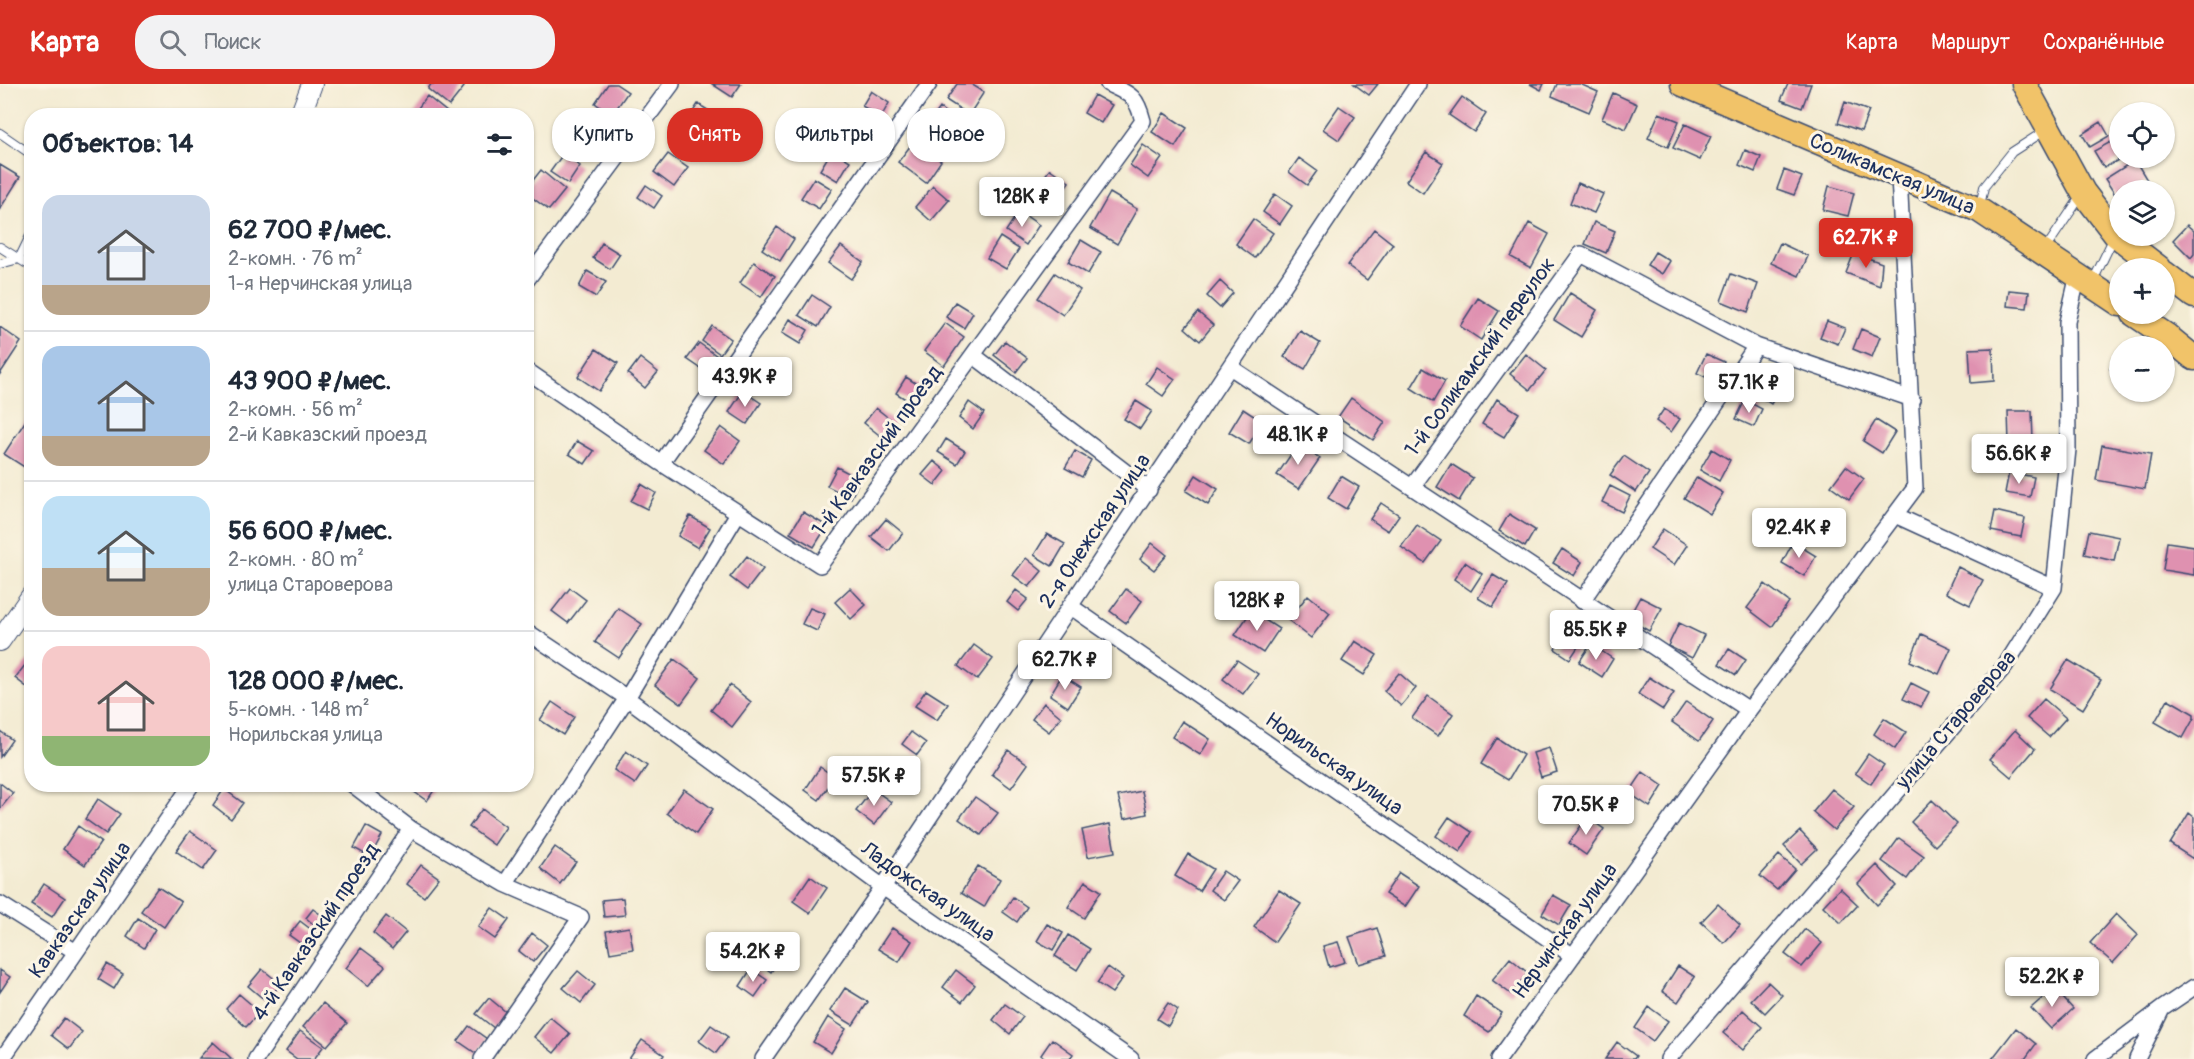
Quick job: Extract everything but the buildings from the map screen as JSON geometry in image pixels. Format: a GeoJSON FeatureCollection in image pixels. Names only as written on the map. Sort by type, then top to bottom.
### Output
{"type":"FeatureCollection","features":[{"type":"Feature","properties":{"kind":"main road","name":"Соликамская улица"},"geometry":{"type":"LineString","coordinates":[[1683,84],[1979,210],[2109,296]]}},
{"type":"Feature","properties":{"kind":"main road"},"geometry":{"type":"LineString","coordinates":[[2024,84],[2083,192],[2109,226]]}},
{"type":"Feature","properties":{"kind":"main road"},"geometry":{"type":"LineString","coordinates":[[2130,246],[2146,258]]}},
{"type":"Feature","properties":{"kind":"main road"},"geometry":{"type":"LineString","coordinates":[[2175,281],[2194,296]]}},
{"type":"Feature","properties":{"kind":"main road"},"geometry":{"type":"LineString","coordinates":[[2149,324],[2194,358]]}},
{"type":"Feature","properties":{"kind":"street"},"geometry":{"type":"LineString","coordinates":[[303,108],[312,84]]}},
{"type":"Feature","properties":{"kind":"street"},"geometry":{"type":"LineString","coordinates":[[534,270],[672,84]]}},
{"type":"Feature","properties":{"kind":"street"},"geometry":{"type":"LineString","coordinates":[[661,464],[929,84]]}},
{"type":"Feature","properties":{"kind":"street","name":"1-й Кавказский проезд"},"geometry":{"type":"LineString","coordinates":[[534,376],[661,464],[820,565],[1143,121],[1138,103],[1128,93],[1108,84]]}},
{"type":"Feature","properties":{"kind":"street","name":"2-я Онежская улица"},"geometry":{"type":"LineString","coordinates":[[764,1059],[883,887],[1418,84]]}},
{"type":"Feature","properties":{"kind":"street","name":"Нерчинская улица"},"geometry":{"type":"LineString","coordinates":[[1504,1057],[1573,956],[1749,710],[1915,488],[1899,176]]}},
{"type":"Feature","properties":{"kind":"street","name":"1-й Соликамский переулок"},"geometry":{"type":"LineString","coordinates":[[1412,487],[1581,254],[1756,346],[1911,399]]}},
{"type":"Feature","properties":{"kind":"street","name":"улица Староверова"},"geometry":{"type":"LineString","coordinates":[[1668,1059],[2005,666],[2054,588],[2068,449],[2067,321],[2085,280]]}},
{"type":"Feature","properties":{"kind":"street"},"geometry":{"type":"LineString","coordinates":[[1582,601],[1756,346]]}},
{"type":"Feature","properties":{"kind":"street"},"geometry":{"type":"LineString","coordinates":[[973,355],[1149,490]]}},
{"type":"Feature","properties":{"kind":"street"},"geometry":{"type":"LineString","coordinates":[[1230,367],[1749,710]]}},
{"type":"Feature","properties":{"kind":"street"},"geometry":{"type":"LineString","coordinates":[[505,884],[627,698],[738,513]]}},
{"type":"Feature","properties":{"kind":"street"},"geometry":{"type":"LineString","coordinates":[[1895,515],[2054,588]]}},
{"type":"Feature","properties":{"kind":"street"},"geometry":{"type":"LineString","coordinates":[[0,641],[24,606]]}},
{"type":"Feature","properties":{"kind":"street","name":"Норильская улица"},"geometry":{"type":"LineString","coordinates":[[1070,606],[1573,956]]}},
{"type":"Feature","properties":{"kind":"street","name":"Ладожская улица"},"geometry":{"type":"LineString","coordinates":[[534,637],[627,698],[883,887],[1131,1059]]}},
{"type":"Feature","properties":{"kind":"street","name":"Кавказская улица"},"geometry":{"type":"LineString","coordinates":[[2,1059],[186,792]]}},
{"type":"Feature","properties":{"kind":"street"},"geometry":{"type":"LineString","coordinates":[[362,792],[411,829],[505,884],[581,917],[482,1059]]}},
{"type":"Feature","properties":{"kind":"street","name":"4-й Кавказский проезд"},"geometry":{"type":"LineString","coordinates":[[255,1059],[411,829]]}},
{"type":"Feature","properties":{"kind":"street"},"geometry":{"type":"LineString","coordinates":[[0,904],[76,952]]}},
{"type":"Feature","properties":{"kind":"street"},"geometry":{"type":"LineString","coordinates":[[2095,1059],[2194,987]]}},
{"type":"Feature","properties":{"kind":"street"},"geometry":{"type":"LineString","coordinates":[[2137,1059],[2163,1008]]}},
{"type":"Feature","properties":{"kind":"lane"},"geometry":{"type":"LineString","coordinates":[[1979,210],[1984,187],[2012,152],[2047,129]]}},
{"type":"Feature","properties":{"kind":"lane"},"geometry":{"type":"LineString","coordinates":[[0,133],[24,150]]}},
{"type":"Feature","properties":{"kind":"lane"},"geometry":{"type":"LineString","coordinates":[[2043,252],[2083,192]]}},
{"type":"Feature","properties":{"kind":"lane"},"geometry":{"type":"LineString","coordinates":[[2085,280],[2109,245]]}},
{"type":"Feature","properties":{"kind":"lane"},"geometry":{"type":"LineString","coordinates":[[0,247],[24,262]]}},
{"type":"Feature","properties":{"kind":"lane"},"geometry":{"type":"LineString","coordinates":[[0,264],[19,259],[24,249]]}}]}
